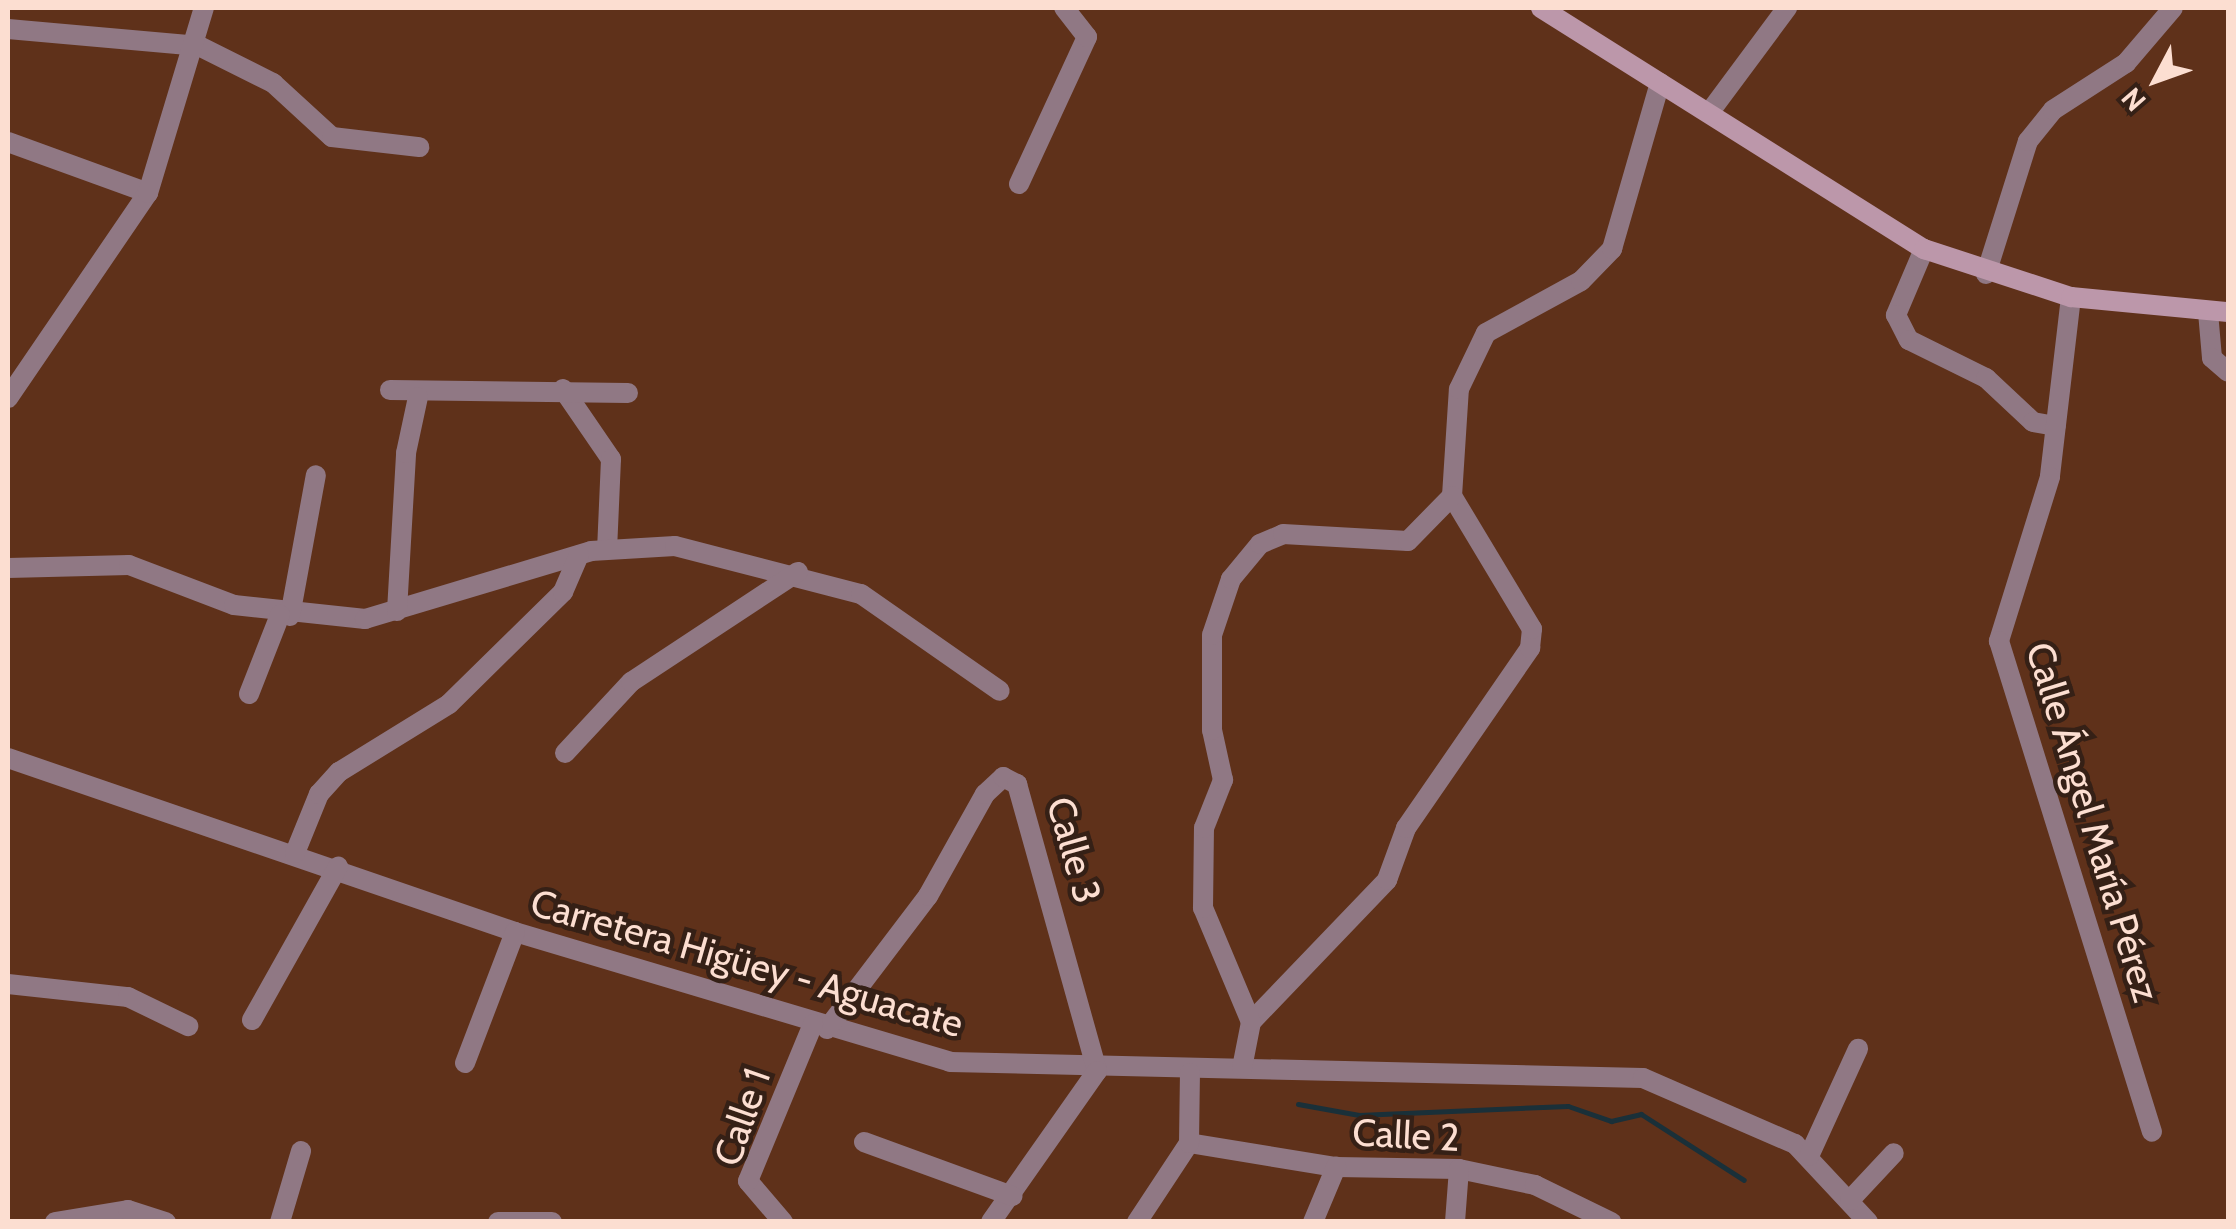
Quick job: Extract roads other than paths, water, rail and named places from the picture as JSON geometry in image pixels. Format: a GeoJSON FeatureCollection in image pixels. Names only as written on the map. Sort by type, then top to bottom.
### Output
{"type":"FeatureCollection","features":[{"type":"Feature","properties":{"kind":"main road"},"geometry":{"type":"LineString","coordinates":[[1541,8],[1924,249],[1986,274],[2072,297],[2218,312]]}},
{"type":"Feature","properties":{"kind":"street"},"geometry":{"type":"LineString","coordinates":[[8,398],[148,193],[199,46],[204,8]]}},
{"type":"Feature","properties":{"kind":"street"},"geometry":{"type":"LineString","coordinates":[[1019,184],[1087,38],[1064,8]]}},
{"type":"Feature","properties":{"kind":"street"},"geometry":{"type":"LineString","coordinates":[[1709,113],[1787,8]]}},
{"type":"Feature","properties":{"kind":"street"},"geometry":{"type":"LineString","coordinates":[[1986,274],[2028,141],[2053,110],[2126,63],[2173,8]]}},
{"type":"Feature","properties":{"kind":"street"},"geometry":{"type":"LineString","coordinates":[[8,29],[199,46],[273,83],[332,137],[419,147]]}},
{"type":"Feature","properties":{"kind":"street"},"geometry":{"type":"LineString","coordinates":[[1242,1068],[1251,1022],[1387,880],[1400,837],[1530,648],[1532,629],[1452,496],[1460,389],[1473,353],[1486,333],[1580,281],[1612,249],[1660,83]]}},
{"type":"Feature","properties":{"kind":"street"},"geometry":{"type":"LineString","coordinates":[[8,142],[148,193]]}},
{"type":"Feature","properties":{"kind":"street"},"geometry":{"type":"LineString","coordinates":[[1924,249],[1896,315],[1909,340],[1986,378],[2033,422],[2056,426]]}},
{"type":"Feature","properties":{"kind":"street","name":"Calle Ángel María Pérez"},"geometry":{"type":"LineString","coordinates":[[2072,297],[2046,494],[1999,641],[2152,1132]]}},
{"type":"Feature","properties":{"kind":"street"},"geometry":{"type":"LineString","coordinates":[[2218,312],[2212,358],[2228,372]]}},
{"type":"Feature","properties":{"kind":"street"},"geometry":{"type":"LineString","coordinates":[[390,390],[418,397],[564,390],[628,393]]}},
{"type":"Feature","properties":{"kind":"street"},"geometry":{"type":"LineString","coordinates":[[564,390],[611,459],[608,548]]}},
{"type":"Feature","properties":{"kind":"street"},"geometry":{"type":"LineString","coordinates":[[398,611],[406,453],[418,397]]}},
{"type":"Feature","properties":{"kind":"street"},"geometry":{"type":"LineString","coordinates":[[249,694],[285,615],[316,475]]}},
{"type":"Feature","properties":{"kind":"street"},"geometry":{"type":"LineString","coordinates":[[1251,1022],[1203,908],[1204,828],[1223,780],[1212,730],[1212,635],[1231,579],[1260,544],[1283,534],[1408,541],[1452,496]]}},
{"type":"Feature","properties":{"kind":"street"},"geometry":{"type":"LineString","coordinates":[[8,568],[129,566],[285,615],[398,611],[608,548],[675,546],[798,572],[861,594],[1000,691]]}},
{"type":"Feature","properties":{"kind":"street"},"geometry":{"type":"LineString","coordinates":[[295,853],[319,794],[347,765],[449,704],[562,592],[579,556]]}},
{"type":"Feature","properties":{"kind":"street"},"geometry":{"type":"LineString","coordinates":[[566,752],[631,682],[798,572]]}},
{"type":"Feature","properties":{"kind":"street","name":"Carretera Higüey - Aguacate"},"geometry":{"type":"LineString","coordinates":[[8,758],[338,867],[515,932],[820,1027],[950,1062],[1097,1071],[1190,1073],[1242,1068],[1643,1078],[1770,1128],[1809,1156],[1868,1222]]}},
{"type":"Feature","properties":{"kind":"street","name":"Calle 3"},"geometry":{"type":"LineString","coordinates":[[820,1027],[886,958],[1004,777],[1028,802],[1097,1071]]}},
{"type":"Feature","properties":{"kind":"street"},"geometry":{"type":"LineString","coordinates":[[252,1020],[338,867]]}},
{"type":"Feature","properties":{"kind":"street"},"geometry":{"type":"LineString","coordinates":[[465,1064],[515,932]]}},
{"type":"Feature","properties":{"kind":"street"},"geometry":{"type":"LineString","coordinates":[[8,984],[128,997],[188,1026]]}},
{"type":"Feature","properties":{"kind":"street","name":"Calle 1"},"geometry":{"type":"LineString","coordinates":[[784,1222],[748,1180],[820,1027]]}},
{"type":"Feature","properties":{"kind":"street"},"geometry":{"type":"LineString","coordinates":[[1809,1156],[1858,1049]]}},
{"type":"Feature","properties":{"kind":"street"},"geometry":{"type":"LineString","coordinates":[[991,1222],[1097,1071]]}},
{"type":"Feature","properties":{"kind":"street"},"geometry":{"type":"LineString","coordinates":[[1137,1222],[1189,1143],[1190,1073]]}},
{"type":"Feature","properties":{"kind":"street"},"geometry":{"type":"LineString","coordinates":[[864,1142],[1012,1196]]}},
{"type":"Feature","properties":{"kind":"street","name":"Calle 2"},"geometry":{"type":"LineString","coordinates":[[1189,1143],[1336,1167],[1459,1169],[1535,1185],[1611,1222]]}},
{"type":"Feature","properties":{"kind":"street"},"geometry":{"type":"LineString","coordinates":[[280,1222],[300,1151]]}},
{"type":"Feature","properties":{"kind":"street"},"geometry":{"type":"LineString","coordinates":[[1850,1200],[1894,1153]]}},
{"type":"Feature","properties":{"kind":"street"},"geometry":{"type":"LineString","coordinates":[[1313,1222],[1336,1167]]}},
{"type":"Feature","properties":{"kind":"street"},"geometry":{"type":"LineString","coordinates":[[1455,1222],[1459,1169]]}},
{"type":"Feature","properties":{"kind":"street"},"geometry":{"type":"LineString","coordinates":[[55,1222],[128,1210],[166,1222]]}},
{"type":"Feature","properties":{"kind":"street"},"geometry":{"type":"LineString","coordinates":[[498,1222],[552,1222]]}},
{"type":"Feature","properties":{"kind":"waterway"},"geometry":{"type":"LineString","coordinates":[[1298,1104],[1359,1115],[1568,1106],[1611,1121],[1641,1114],[1744,1180]]}}]}
